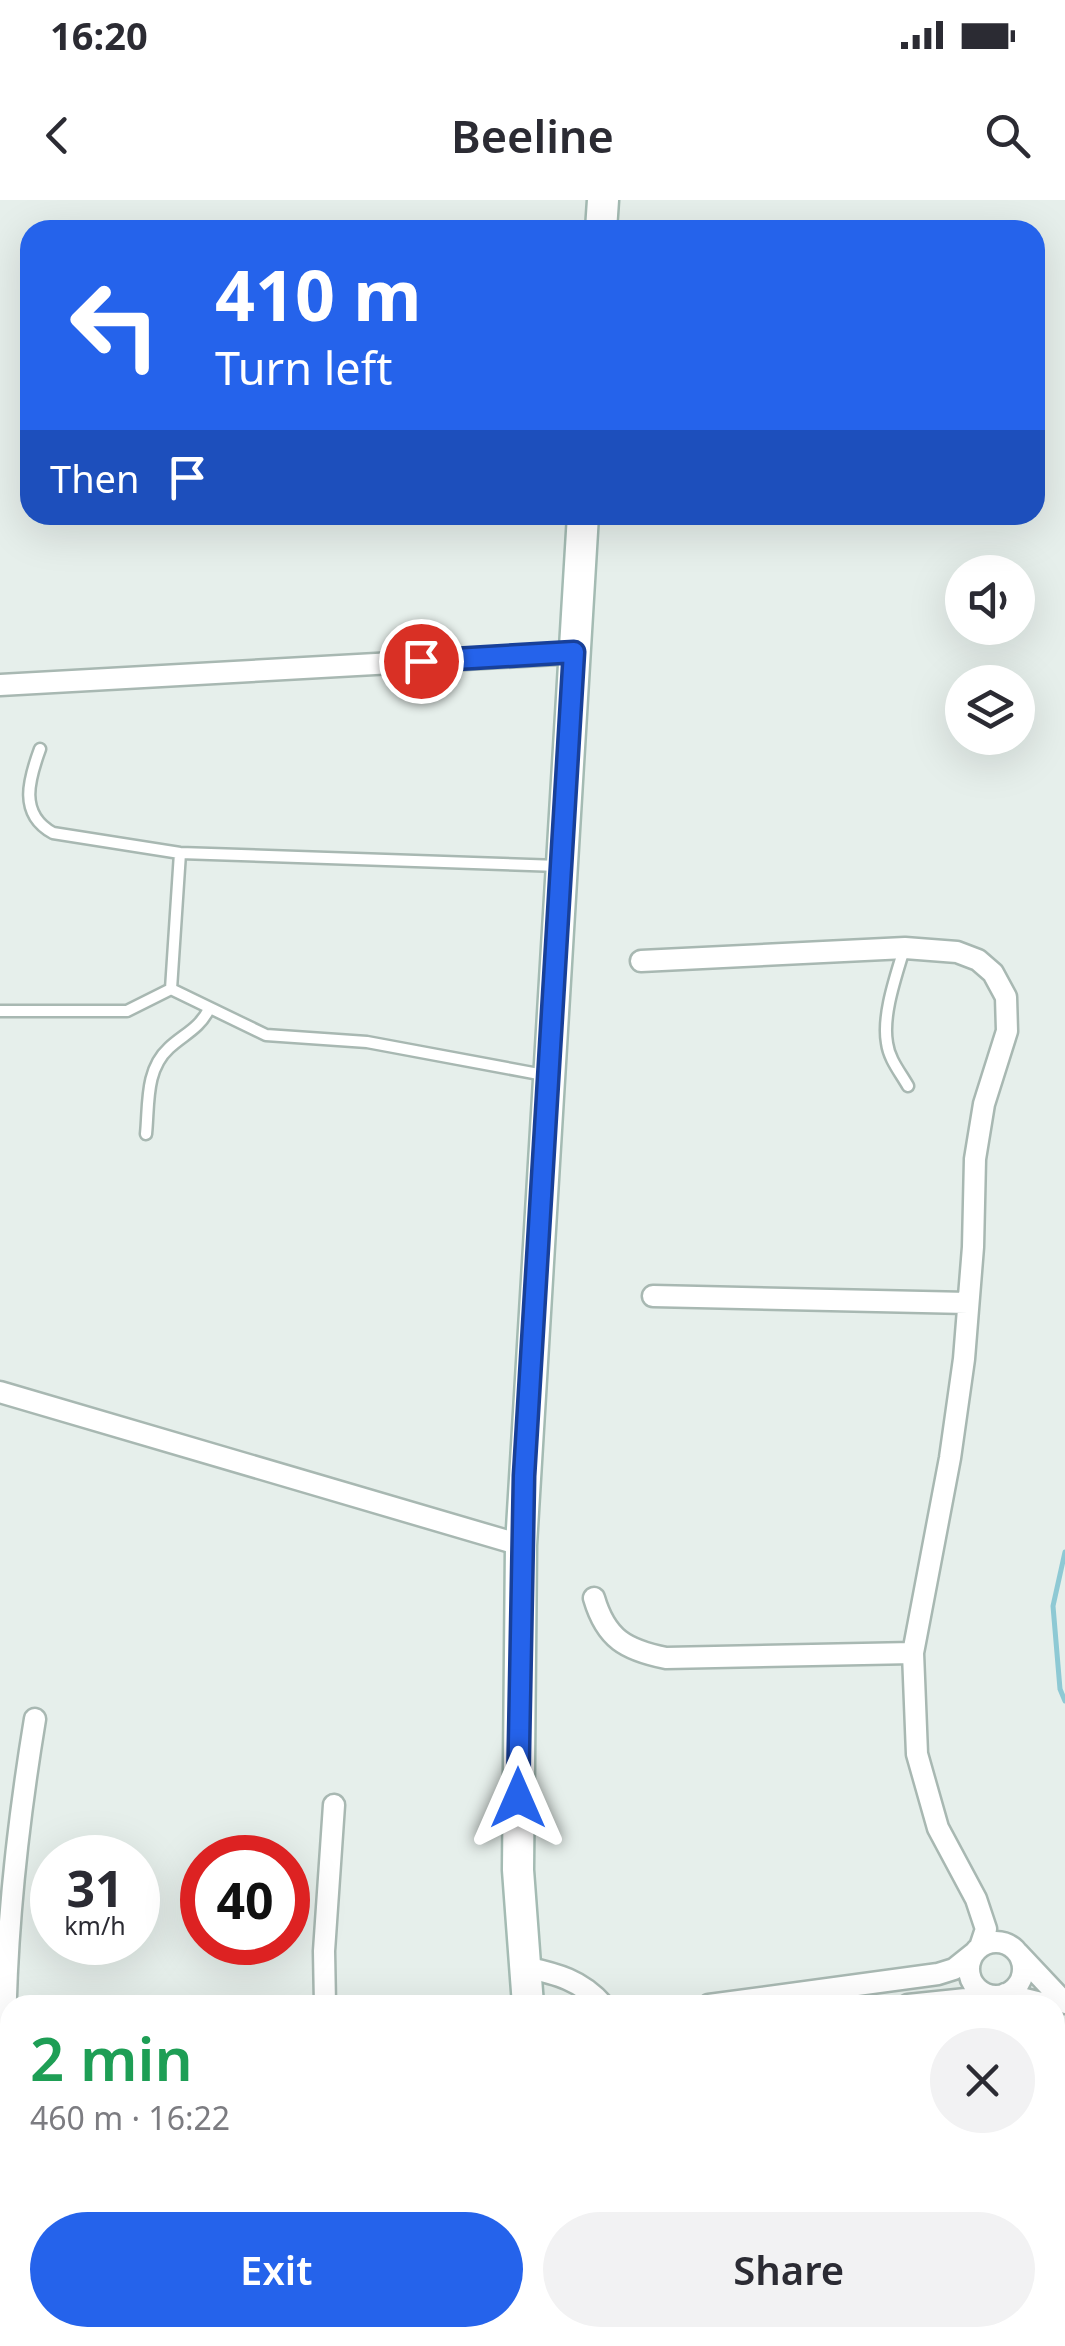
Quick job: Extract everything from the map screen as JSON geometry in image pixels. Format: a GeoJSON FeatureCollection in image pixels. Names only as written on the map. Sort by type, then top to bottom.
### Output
{"type":"FeatureCollection","features":[{"type":"Feature","properties":{"kind":"street"},"geometry":{"type":"LineString","coordinates":[[527,1995],[518,1870],[520,1545],[582,525]]}},
{"type":"Feature","properties":{"kind":"street"},"geometry":{"type":"LineString","coordinates":[[0,685],[574,652]]}},
{"type":"Feature","properties":{"kind":"street"},"geometry":{"type":"LineString","coordinates":[[641,960],[904,948],[957,952],[978,960],[993,972],[1006,997],[1006,1031],[984,1104],[974,1160],[968,1304],[950,1458],[913,1653],[917,1754],[938,1828],[976,1899],[1015,1950],[1058,1995]]}},
{"type":"Feature","properties":{"kind":"street"},"geometry":{"type":"LineString","coordinates":[[653,1296],[968,1304]]}},
{"type":"Feature","properties":{"kind":"street"},"geometry":{"type":"LineString","coordinates":[[0,1392],[520,1545]]}},
{"type":"Feature","properties":{"kind":"street"},"geometry":{"type":"LineString","coordinates":[[594,1598],[600,1619],[614,1638],[649,1655],[666,1658],[913,1653]]}},
{"type":"Feature","properties":{"kind":"street"},"geometry":{"type":"LineString","coordinates":[[5,1995],[23,1792],[35,1720]]}},
{"type":"Feature","properties":{"kind":"street"},"geometry":{"type":"LineString","coordinates":[[324,1995],[334,1805]]}},
{"type":"Feature","properties":{"kind":"street"},"geometry":{"type":"LineString","coordinates":[[783,1995],[938,1974],[954,1970],[977,1950],[996,1942],[1015,1950],[1023,1968],[1018,1984],[1001,1995],[981,1990],[971,1978],[971,1961],[977,1950],[986,1929],[976,1899]]}},
{"type":"Feature","properties":{"kind":"street"},"geometry":{"type":"LineString","coordinates":[[525,1967],[580,1983],[593,1995]]}},
{"type":"Feature","properties":{"kind":"lane"},"geometry":{"type":"LineString","coordinates":[[40,749],[28,784],[28,799],[47,830],[180,853],[561,866]]}},
{"type":"Feature","properties":{"kind":"lane"},"geometry":{"type":"LineString","coordinates":[[171,988],[180,853]]}},
{"type":"Feature","properties":{"kind":"lane"},"geometry":{"type":"LineString","coordinates":[[904,948],[886,1042],[908,1086]]}},
{"type":"Feature","properties":{"kind":"lane"},"geometry":{"type":"LineString","coordinates":[[171,988],[266,1036],[367,1042],[548,1076]]}},
{"type":"Feature","properties":{"kind":"lane"},"geometry":{"type":"LineString","coordinates":[[0,1010],[127,1011],[171,988]]}},
{"type":"Feature","properties":{"kind":"lane"},"geometry":{"type":"LineString","coordinates":[[146,1134],[151,1073],[156,1062],[203,1022],[209,1009]]}},
{"type":"Feature","properties":{"kind":"waterway"},"geometry":{"type":"LineString","coordinates":[[1065,1552],[1053,1606],[1060,1689],[1065,1701]]}},
{"type":"Feature","properties":{"kind":"route"},"geometry":{"type":"LineString","coordinates":[[421,661],[574,652],[520,1545],[518,1798]]}}]}
